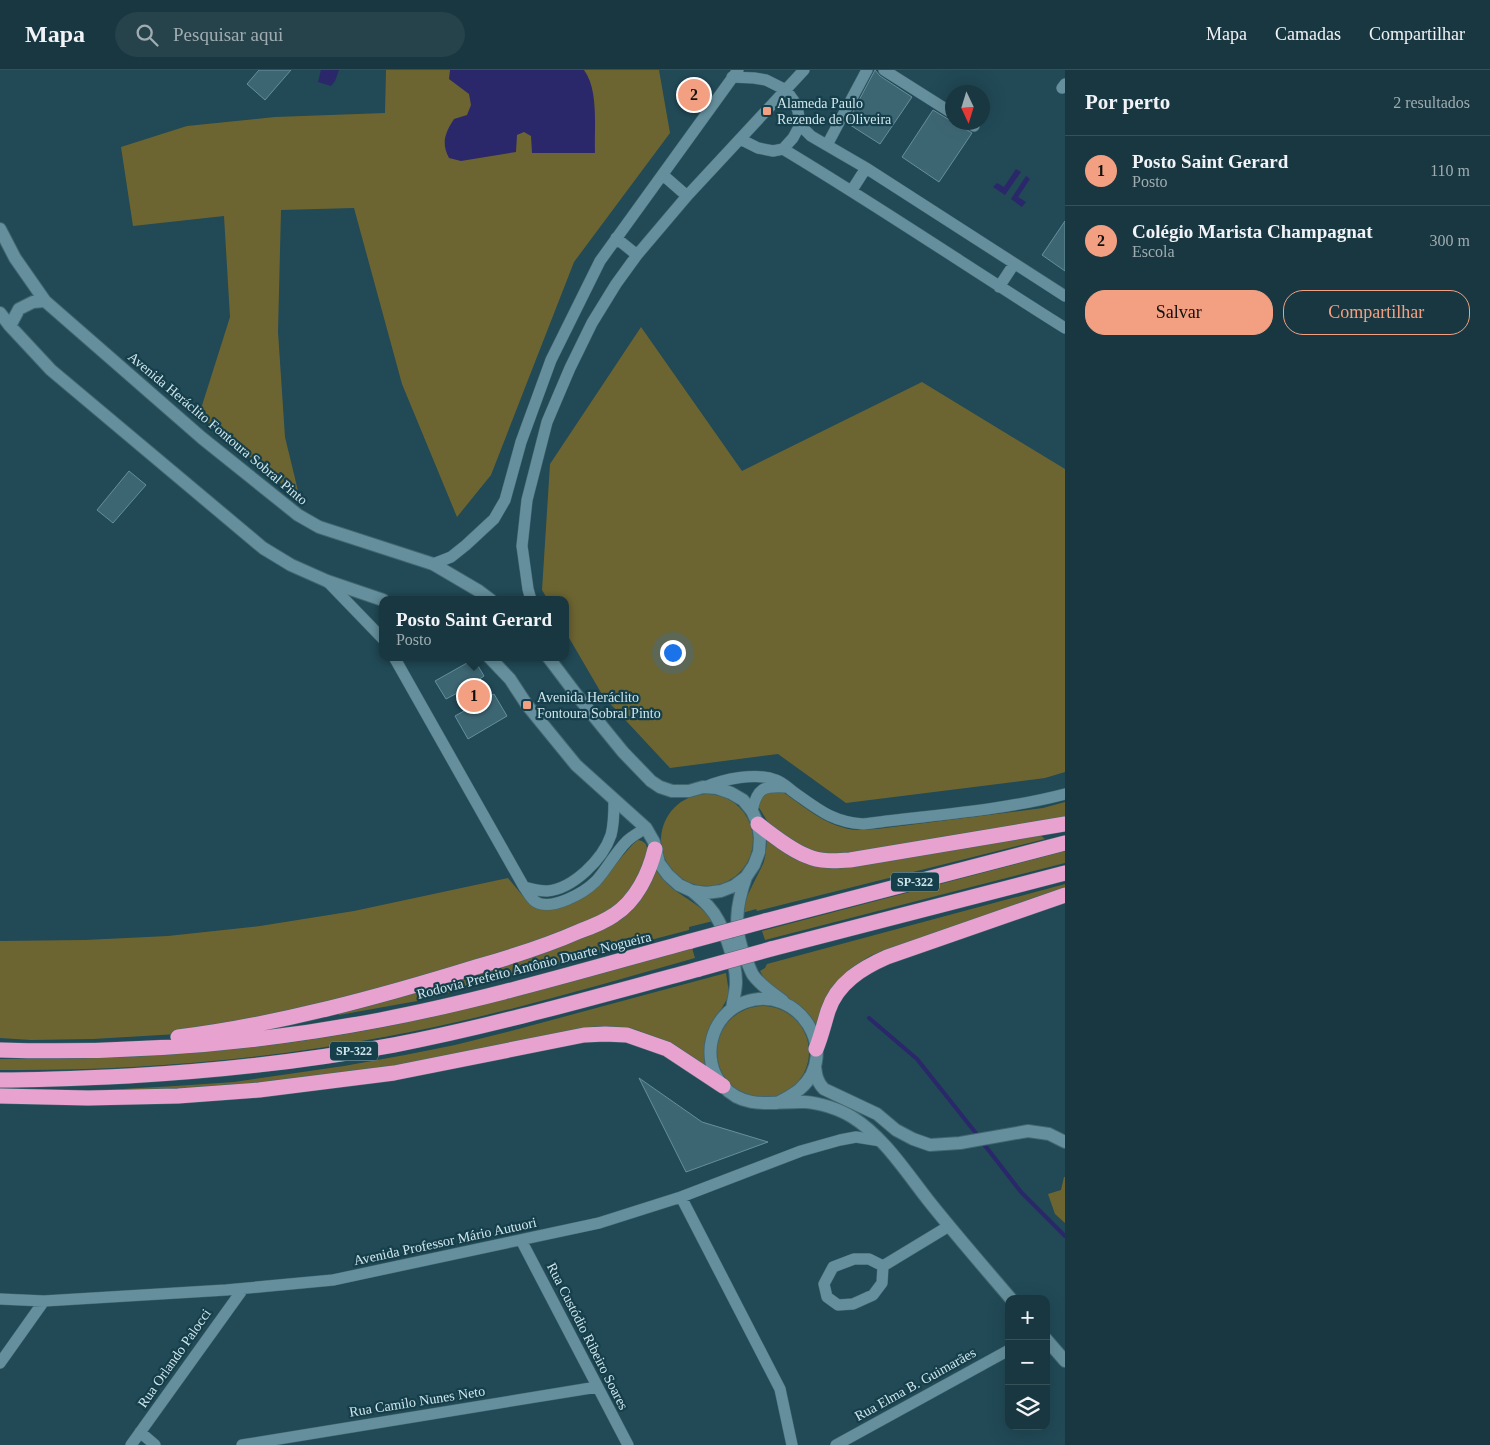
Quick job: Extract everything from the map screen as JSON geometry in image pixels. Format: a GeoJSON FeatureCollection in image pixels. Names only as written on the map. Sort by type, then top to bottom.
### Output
{"type":"FeatureCollection","features":[{"type":"Feature","properties":{"kind":"highway"},"geometry":{"type":"LineString","coordinates":[[755,818],[768,832],[807,856],[821,860],[837,861],[1065,824]]}},
{"type":"Feature","properties":{"kind":"highway","name":"Rodovia Prefeito Antônio Duarte Nogueira"},"geometry":{"type":"LineString","coordinates":[[0,1050],[75,1051],[172,1047],[303,1033],[380,1020],[487,996],[1065,843]]}},
{"type":"Feature","properties":{"kind":"highway"},"geometry":{"type":"LineString","coordinates":[[75,1051],[204,1034],[266,1023],[432,981],[518,955],[615,915],[628,903],[646,877],[651,866],[655,846]]}},
{"type":"Feature","properties":{"kind":"highway","name":"SP-322"},"geometry":{"type":"LineString","coordinates":[[0,1080],[95,1078],[179,1073],[252,1066],[395,1045],[520,1016],[1065,873]]}},
{"type":"Feature","properties":{"kind":"highway"},"geometry":{"type":"LineString","coordinates":[[816,1056],[828,1011],[834,997],[855,974],[867,966],[1065,895]]}},
{"type":"Feature","properties":{"kind":"highway"},"geometry":{"type":"LineString","coordinates":[[0,1096],[88,1098],[178,1096],[258,1090],[394,1073],[584,1035],[605,1034],[627,1036],[667,1049],[723,1086]]}},
{"type":"Feature","properties":{"kind":"street"},"geometry":{"type":"LineString","coordinates":[[530,596],[522,546],[527,500],[547,422],[592,323],[616,284],[637,255],[687,196],[804,70]]}},
{"type":"Feature","properties":{"kind":"street"},"geometry":{"type":"LineString","coordinates":[[827,145],[867,70]]}},
{"type":"Feature","properties":{"kind":"street"},"geometry":{"type":"LineString","coordinates":[[884,70],[945,109]]}},
{"type":"Feature","properties":{"kind":"street"},"geometry":{"type":"LineString","coordinates":[[434,564],[451,557],[494,519],[505,500],[521,442],[551,360],[600,261],[735,74],[766,80],[786,90],[798,111],[800,126],[793,138],[783,148],[773,151],[758,148],[740,139]]}},
{"type":"Feature","properties":{"kind":"street"},"geometry":{"type":"LineString","coordinates":[[800,126],[812,136],[866,168],[1065,296]]}},
{"type":"Feature","properties":{"kind":"street"},"geometry":{"type":"LineString","coordinates":[[783,148],[852,190],[1065,328]]}},
{"type":"Feature","properties":{"kind":"street"},"geometry":{"type":"LineString","coordinates":[[852,190],[866,168]]}},
{"type":"Feature","properties":{"kind":"street"},"geometry":{"type":"LineString","coordinates":[[663,174],[687,196]]}},
{"type":"Feature","properties":{"kind":"street","name":"Avenida Heráclito Fontoura Sobral Pinto"},"geometry":{"type":"LineString","coordinates":[[0,229],[15,258],[45,301],[202,438],[298,515],[319,527],[434,564],[486,596]]}},
{"type":"Feature","properties":{"kind":"street"},"geometry":{"type":"LineString","coordinates":[[616,238],[637,255]]}},
{"type":"Feature","properties":{"kind":"street"},"geometry":{"type":"LineString","coordinates":[[999,287],[1014,264]]}},
{"type":"Feature","properties":{"kind":"street"},"geometry":{"type":"LineString","coordinates":[[10,326],[19,309],[33,302],[45,301]]}},
{"type":"Feature","properties":{"kind":"street"},"geometry":{"type":"LineString","coordinates":[[0,313],[51,370],[263,548],[291,565],[379,599]]}},
{"type":"Feature","properties":{"kind":"street"},"geometry":{"type":"LineString","coordinates":[[327,580],[379,636]]}},
{"type":"Feature","properties":{"kind":"street"},"geometry":{"type":"LineString","coordinates":[[396,661],[531,898],[544,904],[555,904],[582,891],[595,882],[628,840],[646,828]]}},
{"type":"Feature","properties":{"kind":"street"},"geometry":{"type":"LineString","coordinates":[[493,661],[510,679],[527,705],[576,765],[646,828],[655,846],[659,863],[668,875],[679,885],[692,891],[706,893],[721,891],[734,886],[746,877],[754,866],[759,852],[760,838],[755,818],[757,794],[763,788],[771,786],[787,787]]}},
{"type":"Feature","properties":{"kind":"street"},"geometry":{"type":"LineString","coordinates":[[551,661],[623,752],[651,782],[672,791],[689,791],[730,779],[766,778],[777,780],[829,816],[849,823],[863,824],[1005,806],[1065,794]]}},
{"type":"Feature","properties":{"kind":"street"},"geometry":{"type":"LineString","coordinates":[[703,787],[717,788],[743,800],[755,818]]}},
{"type":"Feature","properties":{"kind":"street"},"geometry":{"type":"LineString","coordinates":[[524,887],[536,890],[559,888],[583,874],[602,852],[611,836],[614,824],[614,800]]}},
{"type":"Feature","properties":{"kind":"street"},"geometry":{"type":"LineString","coordinates":[[746,877],[737,912],[737,928],[742,948],[752,974],[764,986],[798,1012],[808,1023],[814,1036],[816,1078],[824,1089],[877,1114],[896,1130],[913,1140],[930,1145],[960,1143],[1028,1131],[1049,1134],[1065,1142]]}},
{"type":"Feature","properties":{"kind":"street"},"geometry":{"type":"LineString","coordinates":[[692,891],[709,906],[717,918],[729,947],[736,983],[732,1009]]}},
{"type":"Feature","properties":{"kind":"street"},"geometry":{"type":"LineString","coordinates":[[787,1004],[759,999],[744,1002],[732,1009],[721,1019],[714,1032],[710,1046],[715,1074],[723,1086],[734,1096],[748,1102],[762,1104],[807,1102],[850,1116],[868,1127],[1008,1295]]}},
{"type":"Feature","properties":{"kind":"street"},"geometry":{"type":"LineString","coordinates":[[777,1102],[790,1097],[801,1088],[810,1077],[816,1056]]}},
{"type":"Feature","properties":{"kind":"street","name":"Avenida Professor Mário Autuori"},"geometry":{"type":"LineString","coordinates":[[0,1299],[44,1301],[243,1289],[333,1280],[599,1223],[681,1197],[801,1151],[840,1140],[856,1137],[880,1141]]}},
{"type":"Feature","properties":{"kind":"street"},"geometry":{"type":"LineString","coordinates":[[681,1197],[780,1390],[792,1445]]}},
{"type":"Feature","properties":{"kind":"street"},"geometry":{"type":"LineString","coordinates":[[883,1266],[950,1226]]}},
{"type":"Feature","properties":{"kind":"street","name":"Rua Custódio Ribeiro Soares"},"geometry":{"type":"LineString","coordinates":[[521,1240],[628,1445]]}},
{"type":"Feature","properties":{"kind":"street"},"geometry":{"type":"LineString","coordinates":[[854,1259],[870,1259],[883,1266],[882,1283],[873,1295],[853,1304],[838,1305],[827,1297],[824,1284],[833,1267],[854,1259]]}},
{"type":"Feature","properties":{"kind":"street","name":"Rua Orlando Palocci"},"geometry":{"type":"LineString","coordinates":[[132,1445],[243,1289]]}},
{"type":"Feature","properties":{"kind":"street"},"geometry":{"type":"LineString","coordinates":[[0,1363],[44,1301]]}},
{"type":"Feature","properties":{"kind":"street"},"geometry":{"type":"LineString","coordinates":[[1047,1340],[1065,1361]]}},
{"type":"Feature","properties":{"kind":"street","name":"Rua Elma B. Guimarães"},"geometry":{"type":"LineString","coordinates":[[836,1445],[1005,1352]]}},
{"type":"Feature","properties":{"kind":"street","name":"Rua Camilo Nunes Neto"},"geometry":{"type":"LineString","coordinates":[[242,1445],[598,1387]]}},
{"type":"Feature","properties":{"kind":"street"},"geometry":{"type":"LineString","coordinates":[[140,1432],[155,1445]]}},
{"type":"Feature","properties":{"kind":"shaded area"},"geometry":{"type":"Polygon","coordinates":[[[321,70],[339,70],[331,86],[318,82],[321,70]]]}},
{"type":"Feature","properties":{"kind":"shaded area"},"geometry":{"type":"Polygon","coordinates":[[[386,70],[659,70],[670,133],[574,262],[491,475],[457,517],[402,384],[354,208],[281,210],[278,332],[285,437],[300,499],[199,415],[230,317],[224,216],[133,226],[121,147],[187,126],[275,117],[385,113],[386,70]]]}},
{"type":"Feature","properties":{"kind":"shaded area"},"geometry":{"type":"Polygon","coordinates":[[[450,70],[584,70],[589,78],[594,98],[595,153],[532,153],[531,136],[524,132],[517,135],[516,152],[461,161],[449,158],[445,148],[445,138],[448,129],[454,119],[467,115],[471,105],[469,94],[449,79],[450,70]]]}},
{"type":"Feature","properties":{"kind":"shaded area"},"geometry":{"type":"Polygon","coordinates":[[[1016,169],[1021,172],[1005,195],[993,187],[997,183],[1004,187],[1016,169]]]}},
{"type":"Feature","properties":{"kind":"shaded area"},"geometry":{"type":"Polygon","coordinates":[[[1026,176],[1030,179],[1018,197],[1026,202],[1022,207],[1011,199],[1026,176]]]}},
{"type":"Feature","properties":{"kind":"shaded area"},"geometry":{"type":"Polygon","coordinates":[[[641,327],[742,471],[922,382],[1065,469],[1065,772],[1045,778],[846,803],[778,754],[670,768],[603,696],[569,638],[569,596],[546,596],[542,590],[550,464],[641,327]]]}},
{"type":"Feature","properties":{"kind":"shaded area"},"geometry":{"type":"Polygon","coordinates":[[[783,792],[809,811],[827,821],[857,830],[1043,808],[1065,802],[1065,818],[838,856],[816,854],[769,824],[758,806],[760,800],[767,793],[783,792]]]}},
{"type":"Feature","properties":{"kind":"shaded area"},"geometry":{"type":"Polygon","coordinates":[[[707,794],[725,797],[740,807],[750,822],[753,840],[750,858],[740,873],[725,883],[707,886],[689,883],[674,873],[664,858],[661,840],[664,822],[674,807],[689,797],[707,794]]]}},
{"type":"Feature","properties":{"kind":"shaded area"},"geometry":{"type":"Polygon","coordinates":[[[1040,835],[1045,839],[757,911],[756,909],[742,913],[748,894],[764,861],[767,840],[802,861],[1040,835]]]}},
{"type":"Feature","properties":{"kind":"shaded area"},"geometry":{"type":"Polygon","coordinates":[[[638,840],[646,844],[647,848],[644,865],[629,892],[607,912],[587,922],[538,940],[434,973],[342,1000],[178,1034],[93,1039],[31,1040],[0,1038],[0,941],[85,940],[168,936],[260,926],[354,911],[508,878],[528,902],[537,907],[598,884],[638,840]]]}},
{"type":"Feature","properties":{"kind":"shaded area"},"geometry":{"type":"Polygon","coordinates":[[[1065,851],[1065,863],[765,940],[762,931],[1065,851]]]}},
{"type":"Feature","properties":{"kind":"shaded area"},"geometry":{"type":"Polygon","coordinates":[[[656,870],[670,886],[699,907],[713,921],[689,927],[689,930],[417,1001],[339,1015],[338,1012],[511,963],[585,937],[606,927],[656,870]]]}},
{"type":"Feature","properties":{"kind":"shaded area"},"geometry":{"type":"Polygon","coordinates":[[[1065,884],[1065,890],[872,955],[850,969],[835,984],[820,1013],[816,1026],[806,1011],[765,980],[760,971],[767,964],[1065,884]]]}},
{"type":"Feature","properties":{"kind":"shaded area"},"geometry":{"type":"Polygon","coordinates":[[[692,948],[695,958],[579,991],[462,1021],[384,1037],[289,1052],[193,1063],[97,1069],[0,1070],[0,1059],[96,1058],[193,1053],[337,1036],[454,1011],[692,948]]]}},
{"type":"Feature","properties":{"kind":"shaded area"},"geometry":{"type":"Polygon","coordinates":[[[726,973],[729,993],[709,1031],[704,1058],[707,1068],[649,1035],[634,1029],[602,1026],[582,1028],[391,1069],[235,1088],[88,1091],[234,1082],[405,1055],[511,1031],[726,973]]]}},
{"type":"Feature","properties":{"kind":"shaded area"},"geometry":{"type":"Polygon","coordinates":[[[763,1006],[781,1009],[796,1019],[806,1034],[809,1052],[806,1070],[796,1085],[781,1095],[763,1098],[745,1095],[730,1085],[720,1070],[717,1052],[720,1034],[730,1019],[745,1009],[763,1006]]]}},
{"type":"Feature","properties":{"kind":"shaded area"},"geometry":{"type":"Polygon","coordinates":[[[1064,1177],[1065,1223],[1055,1214],[1048,1194],[1061,1190],[1064,1177]]]}},
{"type":"Feature","properties":{"kind":"building"},"geometry":{"type":"Polygon","coordinates":[[[259,70],[291,70],[265,100],[247,84],[259,70]]]}},
{"type":"Feature","properties":{"kind":"building"},"geometry":{"type":"Polygon","coordinates":[[[875,70],[880,76],[912,97],[880,144],[847,123],[875,70]]]}},
{"type":"Feature","properties":{"kind":"building"},"geometry":{"type":"Polygon","coordinates":[[[933,110],[945,117],[945,130],[967,130],[972,133],[939,182],[902,157],[933,110]]]}},
{"type":"Feature","properties":{"kind":"building"},"geometry":{"type":"Polygon","coordinates":[[[1065,221],[1065,271],[1042,255],[1065,221]]]}},
{"type":"Feature","properties":{"kind":"building"},"geometry":{"type":"Polygon","coordinates":[[[129,471],[146,485],[113,523],[97,510],[129,471]]]}},
{"type":"Feature","properties":{"kind":"building"},"geometry":{"type":"Polygon","coordinates":[[[470,661],[475,661],[484,676],[478,680],[488,697],[494,694],[507,716],[468,739],[455,716],[473,706],[463,690],[446,699],[435,681],[470,661]]]}},
{"type":"Feature","properties":{"kind":"building"},"geometry":{"type":"Polygon","coordinates":[[[639,1078],[702,1122],[768,1142],[686,1172],[639,1078]]]}},
{"type":"Feature","properties":{"kind":"waterway"},"geometry":{"type":"LineString","coordinates":[[869,1018],[917,1059],[979,1137]]}},
{"type":"Feature","properties":{"kind":"waterway"},"geometry":{"type":"LineString","coordinates":[[983,1143],[1021,1192],[1065,1236]]}},
{"type":"Feature","properties":{"kind":"place","name":"Colégio Marista Champagnat"},"geometry":{"type":"Point","coordinates":[694,95]}},
{"type":"Feature","properties":{"kind":"place","name":"Alameda Paulo Rezende de Oliveira"},"geometry":{"type":"Point","coordinates":[767,111]}},
{"type":"Feature","properties":{"kind":"place","name":"Posto Saint Gerard"},"geometry":{"type":"Point","coordinates":[474,696]}},
{"type":"Feature","properties":{"kind":"place","name":"Avenida Heráclito Fontoura Sobral Pinto"},"geometry":{"type":"Point","coordinates":[527,705]}}]}
